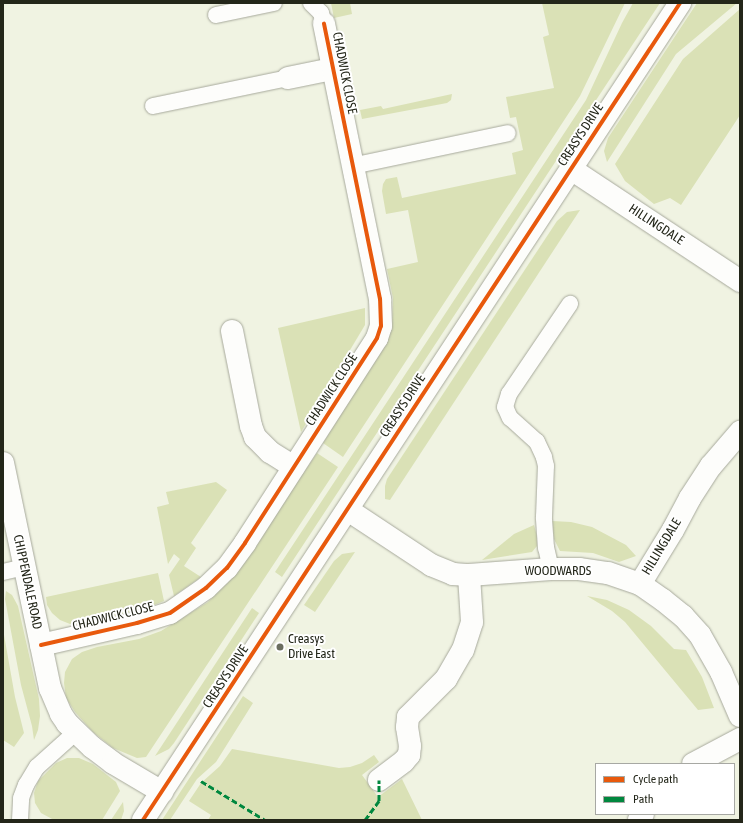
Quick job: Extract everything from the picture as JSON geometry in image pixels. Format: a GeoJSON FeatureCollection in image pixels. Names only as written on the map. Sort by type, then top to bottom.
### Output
{"type":"FeatureCollection","features":[{"type":"Feature","properties":{"kind":"street","name":"CREASYS DRIVE"},"geometry":{"type":"LineString","coordinates":[[143,820],[680,3]]}},
{"type":"Feature","properties":{"kind":"street","name":"CHADWICK CLOSE"},"geometry":{"type":"LineString","coordinates":[[41,645],[152,619],[170,613],[206,588],[227,568],[365,358],[381,326],[380,299],[324,24]]}},
{"type":"Feature","properties":{"kind":"street"},"geometry":{"type":"LineString","coordinates":[[288,78],[332,69]]}},
{"type":"Feature","properties":{"kind":"street","name":"HILLINGDALE"},"geometry":{"type":"LineString","coordinates":[[571,169],[740,281]]}},
{"type":"Feature","properties":{"kind":"street"},"geometry":{"type":"LineString","coordinates":[[232,331],[251,426],[255,437],[270,452],[294,467]]}},
{"type":"Feature","properties":{"kind":"street","name":"HILLINGDALE"},"geometry":{"type":"LineString","coordinates":[[640,584],[707,472],[740,432]]}},
{"type":"Feature","properties":{"kind":"street","name":"CHIPPENDALE ROAD"},"geometry":{"type":"LineString","coordinates":[[4,472],[50,688],[55,702],[67,724],[76,732],[113,763],[162,792]]}},
{"type":"Feature","properties":{"kind":"street","name":"WOODWARDS"},"geometry":{"type":"LineString","coordinates":[[348,510],[431,565],[453,574],[469,575],[551,569],[579,569],[608,573],[640,584],[673,608],[700,635],[722,672],[740,716]]}},
{"type":"Feature","properties":{"kind":"street"},"geometry":{"type":"LineString","coordinates":[[379,780],[404,761],[408,755],[410,746],[407,727],[408,717],[413,710],[446,679],[463,650],[472,622],[469,575]]}},
{"type":"Feature","properties":{"kind":"street"},"geometry":{"type":"LineString","coordinates":[[695,763],[740,739]]}},
{"type":"Feature","properties":{"kind":"lane"},"geometry":{"type":"LineString","coordinates":[[216,15],[274,3]]}},
{"type":"Feature","properties":{"kind":"lane"},"geometry":{"type":"LineString","coordinates":[[311,3],[321,13],[324,24]]}},
{"type":"Feature","properties":{"kind":"lane"},"geometry":{"type":"LineString","coordinates":[[153,106],[288,78]]}},
{"type":"Feature","properties":{"kind":"lane"},"geometry":{"type":"LineString","coordinates":[[352,166],[508,133]]}},
{"type":"Feature","properties":{"kind":"lane"},"geometry":{"type":"LineString","coordinates":[[551,569],[546,548],[544,517],[546,466],[544,457],[537,442],[510,418],[505,407],[509,394],[570,304]]}},
{"type":"Feature","properties":{"kind":"lane"},"geometry":{"type":"LineString","coordinates":[[3,572],[24,567]]}},
{"type":"Feature","properties":{"kind":"lane"},"geometry":{"type":"LineString","coordinates":[[20,820],[21,798],[33,773],[48,756],[76,732]]}},
{"type":"Feature","properties":{"kind":"green space"},"geometry":{"type":"Polygon","coordinates":[[[331,3],[350,3],[352,14],[334,18],[331,3]]]}},
{"type":"Feature","properties":{"kind":"green space"},"geometry":{"type":"Polygon","coordinates":[[[542,3],[625,3],[580,96],[343,457],[323,443],[388,338],[392,327],[393,298],[387,269],[418,262],[408,210],[386,214],[382,191],[383,184],[386,179],[397,177],[402,198],[516,174],[512,153],[523,150],[516,117],[510,118],[506,97],[554,88],[543,37],[549,35],[542,3]]]}},
{"type":"Feature","properties":{"kind":"green space"},"geometry":{"type":"Polygon","coordinates":[[[633,3],[660,3],[282,577],[275,572],[586,100],[633,3]]]}},
{"type":"Feature","properties":{"kind":"green space"},"geometry":{"type":"Polygon","coordinates":[[[697,3],[737,3],[676,54],[607,162],[604,151],[608,138],[697,3]]]}},
{"type":"Feature","properties":{"kind":"green space"},"geometry":{"type":"Polygon","coordinates":[[[740,9],[740,115],[681,205],[670,198],[654,204],[625,181],[615,164],[683,59],[740,9]]]}},
{"type":"Feature","properties":{"kind":"green space"},"geometry":{"type":"Polygon","coordinates":[[[452,94],[451,100],[447,103],[362,119],[360,110],[381,106],[383,109],[452,94]]]}},
{"type":"Feature","properties":{"kind":"green space"},"geometry":{"type":"Polygon","coordinates":[[[580,210],[390,500],[385,499],[385,486],[387,479],[557,221],[567,212],[580,210]]]}},
{"type":"Feature","properties":{"kind":"green space"},"geometry":{"type":"Polygon","coordinates":[[[365,308],[365,325],[301,432],[278,328],[365,308]]]}},
{"type":"Feature","properties":{"kind":"green space"},"geometry":{"type":"Polygon","coordinates":[[[317,453],[338,467],[146,757],[137,758],[113,748],[93,732],[75,712],[66,698],[64,683],[65,672],[72,659],[82,652],[97,647],[139,639],[161,631],[208,602],[234,575],[317,453]]]}},
{"type":"Feature","properties":{"kind":"green space"},"geometry":{"type":"Polygon","coordinates":[[[216,482],[227,490],[191,543],[196,548],[184,566],[201,577],[174,596],[169,575],[180,559],[174,554],[168,564],[157,507],[169,504],[166,492],[216,482]]]}},
{"type":"Feature","properties":{"kind":"green space"},"geometry":{"type":"Polygon","coordinates":[[[552,521],[571,522],[592,527],[626,545],[636,556],[619,562],[593,553],[560,551],[554,539],[552,521]]]}},
{"type":"Feature","properties":{"kind":"green space"},"geometry":{"type":"Polygon","coordinates":[[[534,525],[537,536],[537,546],[532,552],[482,560],[514,534],[534,525]]]}},
{"type":"Feature","properties":{"kind":"green space"},"geometry":{"type":"Polygon","coordinates":[[[355,552],[315,612],[304,605],[334,561],[342,554],[355,552]]]}},
{"type":"Feature","properties":{"kind":"green space"},"geometry":{"type":"Polygon","coordinates":[[[158,573],[164,601],[144,609],[82,624],[70,624],[60,620],[52,613],[47,605],[46,597],[158,573]]]}},
{"type":"Feature","properties":{"kind":"green space"},"geometry":{"type":"Polygon","coordinates":[[[6,591],[12,595],[18,606],[39,699],[40,716],[38,730],[34,740],[32,726],[21,685],[5,599],[6,591]]]}},
{"type":"Feature","properties":{"kind":"green space"},"geometry":{"type":"Polygon","coordinates":[[[587,596],[607,600],[629,610],[651,626],[674,649],[686,650],[702,677],[714,708],[698,710],[625,622],[612,611],[587,596]]]}},
{"type":"Feature","properties":{"kind":"green space"},"geometry":{"type":"Polygon","coordinates":[[[252,608],[259,613],[174,743],[169,749],[155,756],[252,608]]]}},
{"type":"Feature","properties":{"kind":"green space"},"geometry":{"type":"Polygon","coordinates":[[[3,629],[15,697],[24,733],[14,747],[3,740],[3,629]]]}},
{"type":"Feature","properties":{"kind":"green space"},"geometry":{"type":"Polygon","coordinates":[[[243,696],[253,703],[216,762],[197,779],[170,820],[162,820],[243,696]]]}},
{"type":"Feature","properties":{"kind":"green space"},"geometry":{"type":"Polygon","coordinates":[[[232,749],[339,768],[350,767],[362,763],[374,755],[379,762],[362,775],[378,797],[402,779],[422,820],[208,820],[211,815],[189,801],[201,783],[220,766],[232,749]]]}},
{"type":"Feature","properties":{"kind":"green space"},"geometry":{"type":"Polygon","coordinates":[[[67,758],[79,758],[93,764],[116,782],[120,791],[102,820],[54,820],[41,813],[35,803],[34,793],[38,781],[56,763],[67,758]]]}},
{"type":"Feature","properties":{"kind":"green space"},"geometry":{"type":"Polygon","coordinates":[[[123,802],[124,811],[121,820],[111,820],[123,802]]]}},
{"type":"Feature","properties":{"kind":"marked path"},"geometry":{"type":"LineString","coordinates":[[365,820],[379,801],[379,780]]}},
{"type":"Feature","properties":{"kind":"marked path"},"geometry":{"type":"LineString","coordinates":[[201,781],[265,820]]}},
{"type":"Feature","properties":{"kind":"cycle path"},"geometry":{"type":"LineString","coordinates":[[143,820],[680,3]]}},
{"type":"Feature","properties":{"kind":"cycle path"},"geometry":{"type":"LineString","coordinates":[[41,645],[137,623],[170,613],[206,588],[227,568],[245,543],[377,338],[381,326],[380,299],[324,24]]}},
{"type":"Feature","properties":{"kind":"place","name":"Creasys Drive East"},"geometry":{"type":"Point","coordinates":[280,647]}}]}
